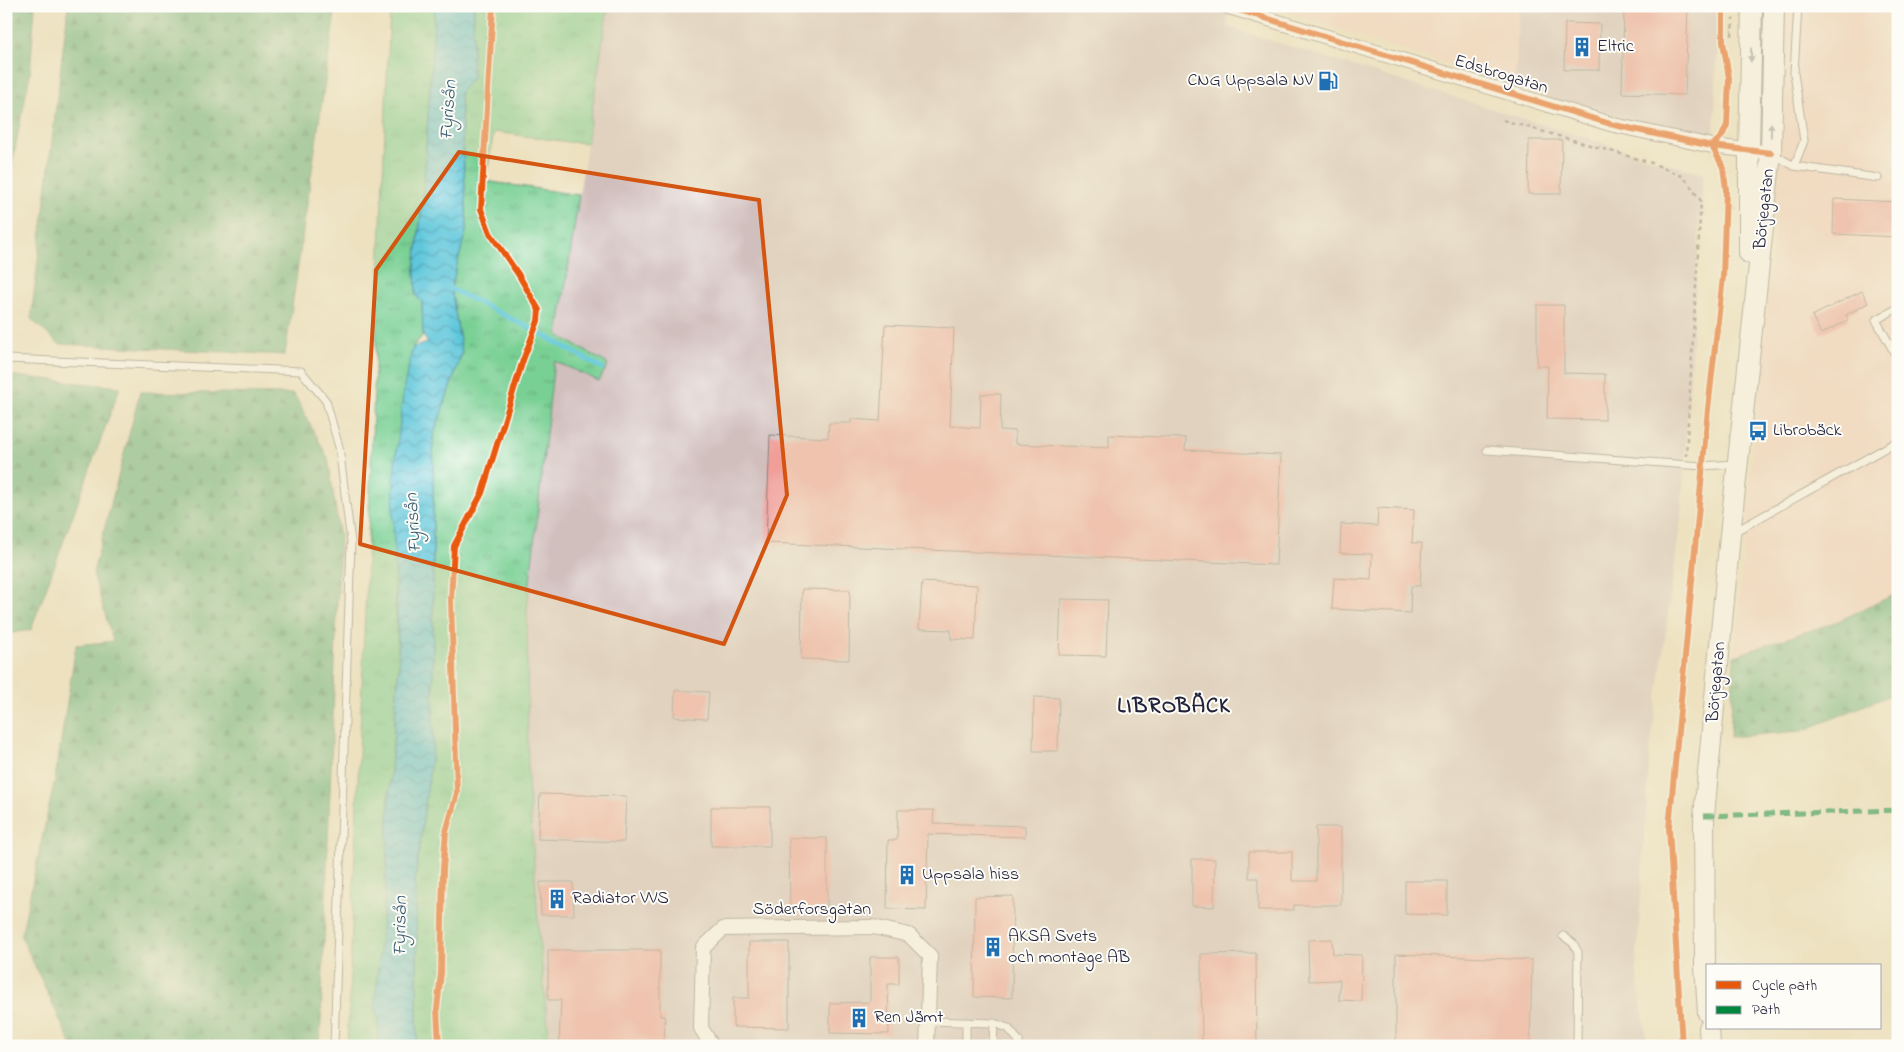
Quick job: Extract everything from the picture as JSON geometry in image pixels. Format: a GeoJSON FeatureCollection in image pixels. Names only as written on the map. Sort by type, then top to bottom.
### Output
{"type":"FeatureCollection","features":[{"type":"Feature","properties":{"kind":"main road","name":"Börjegatan"},"geometry":{"type":"LineString","coordinates":[[1750,352],[1749,150],[1752,6]]}},
{"type":"Feature","properties":{"kind":"main road","name":"Börjegatan"},"geometry":{"type":"LineString","coordinates":[[1706,982],[1704,816],[1730,535],[1771,153],[1774,6]]}},
{"type":"Feature","properties":{"kind":"main road"},"geometry":{"type":"LineString","coordinates":[[1709,1030],[1710,1046]]}},
{"type":"Feature","properties":{"kind":"street","name":"Edsbrogatan"},"geometry":{"type":"LineString","coordinates":[[1226,6],[1614,125],[1712,146],[1771,153]]}},
{"type":"Feature","properties":{"kind":"street","name":"Söderforsgatan"},"geometry":{"type":"LineString","coordinates":[[712,1046],[702,1028],[703,948],[723,928],[873,927],[909,935],[930,956],[927,1046]]}},
{"type":"Feature","properties":{"kind":"lane"},"geometry":{"type":"LineString","coordinates":[[1794,166],[1804,141],[1794,73],[1798,6]]}},
{"type":"Feature","properties":{"kind":"lane"},"geometry":{"type":"LineString","coordinates":[[1771,153],[1794,166],[1878,178]]}},
{"type":"Feature","properties":{"kind":"lane"},"geometry":{"type":"LineString","coordinates":[[1898,308],[1876,320],[1898,359]]}},
{"type":"Feature","properties":{"kind":"lane"},"geometry":{"type":"LineString","coordinates":[[6,359],[301,370],[326,401],[340,447],[351,542],[334,1046]]}},
{"type":"Feature","properties":{"kind":"lane"},"geometry":{"type":"LineString","coordinates":[[1730,535],[1898,441]]}},
{"type":"Feature","properties":{"kind":"lane"},"geometry":{"type":"LineString","coordinates":[[1487,450],[1702,466],[1738,464]]}},
{"type":"Feature","properties":{"kind":"lane"},"geometry":{"type":"LineString","coordinates":[[1563,936],[1572,943],[1578,952],[1577,1046]]}},
{"type":"Feature","properties":{"kind":"lane"},"geometry":{"type":"LineString","coordinates":[[928,1020],[994,1023],[1008,1028],[1019,1041],[1019,1046]]}},
{"type":"Feature","properties":{"kind":"lane"},"geometry":{"type":"LineString","coordinates":[[966,1022],[966,1046]]}},
{"type":"Feature","properties":{"kind":"lane"},"geometry":{"type":"LineString","coordinates":[[993,1046],[994,1023]]}},
{"type":"Feature","properties":{"kind":"path"},"geometry":{"type":"LineString","coordinates":[[1732,36],[1733,15]]}},
{"type":"Feature","properties":{"kind":"path"},"geometry":{"type":"LineString","coordinates":[[1723,23],[1723,34],[1732,32]]}},
{"type":"Feature","properties":{"kind":"path"},"geometry":{"type":"LineString","coordinates":[[1503,120],[1652,162],[1684,176],[1701,201],[1686,465]]}},
{"type":"Feature","properties":{"kind":"path"},"geometry":{"type":"LineString","coordinates":[[1725,182],[1729,218]]}},
{"type":"Feature","properties":{"kind":"path"},"geometry":{"type":"LineString","coordinates":[[1722,287],[1727,277],[1724,268]]}},
{"type":"Feature","properties":{"kind":"highlighted area"},"geometry":{"type":"Polygon","coordinates":[[[459,152],[759,200],[787,495],[724,644],[360,544],[376,270],[459,152]]]}},
{"type":"Feature","properties":{"kind":"shaded area","name":"Librobäck"},"geometry":{"type":"Polygon","coordinates":[[[608,6],[1229,6],[1227,27],[1703,174],[1681,517],[1650,750],[1636,969],[1648,1046],[550,1046],[540,949],[528,779],[527,609],[556,348],[608,6]]]}},
{"type":"Feature","properties":{"kind":"shaded area"},"geometry":{"type":"Polygon","coordinates":[[[1267,6],[1519,6],[1515,86],[1267,6]]]}},
{"type":"Feature","properties":{"kind":"shaded area"},"geometry":{"type":"Polygon","coordinates":[[[1519,6],[1719,6],[1714,135],[1591,113],[1515,86],[1519,6]]]}},
{"type":"Feature","properties":{"kind":"shaded area"},"geometry":{"type":"Polygon","coordinates":[[[1785,6],[1898,9],[1898,593],[1838,621],[1734,656],[1779,180],[1785,6]]]}},
{"type":"Feature","properties":{"kind":"green space"},"geometry":{"type":"Polygon","coordinates":[[[6,6],[35,6],[30,74],[6,194],[6,6]]]}},
{"type":"Feature","properties":{"kind":"green space"},"geometry":{"type":"Polygon","coordinates":[[[68,6],[336,6],[285,355],[59,344],[31,319],[68,6]]]}},
{"type":"Feature","properties":{"kind":"green space"},"geometry":{"type":"Polygon","coordinates":[[[390,6],[435,6],[423,196],[415,268],[416,295],[422,302],[423,335],[413,347],[395,592],[399,665],[389,796],[387,867],[375,1007],[379,1021],[378,1046],[347,1046],[390,6]]]}},
{"type":"Feature","properties":{"kind":"green space"},"geometry":{"type":"Polygon","coordinates":[[[474,6],[608,6],[587,143],[494,132],[485,181],[579,195],[558,335],[608,364],[599,381],[554,361],[527,609],[528,779],[540,949],[550,1046],[417,1046],[415,881],[433,744],[433,436],[462,353],[451,288],[467,227],[460,92],[472,78],[474,6]]]}},
{"type":"Feature","properties":{"kind":"green space"},"geometry":{"type":"Polygon","coordinates":[[[6,375],[120,387],[31,630],[6,634],[6,375]]]}},
{"type":"Feature","properties":{"kind":"green space"},"geometry":{"type":"Polygon","coordinates":[[[140,392],[294,394],[328,458],[340,537],[320,1046],[72,1046],[21,936],[55,779],[76,645],[113,641],[93,573],[140,392]]]}},
{"type":"Feature","properties":{"kind":"green space"},"geometry":{"type":"Polygon","coordinates":[[[1898,593],[1898,692],[1802,731],[1730,737],[1734,656],[1838,621],[1898,593]]]}},
{"type":"Feature","properties":{"kind":"water","name":"Fyrisån"},"geometry":{"type":"Polygon","coordinates":[[[435,6],[474,6],[472,78],[460,92],[467,227],[451,288],[462,353],[433,436],[433,744],[415,881],[417,1046],[378,1046],[379,1021],[375,1007],[387,867],[389,796],[399,665],[393,513],[395,464],[404,387],[413,347],[428,343],[423,335],[422,302],[416,295],[415,268],[423,196],[435,6]]]}},
{"type":"Feature","properties":{"kind":"building"},"geometry":{"type":"Polygon","coordinates":[[[1624,6],[1688,6],[1685,95],[1622,93],[1624,6]]]}},
{"type":"Feature","properties":{"kind":"building","name":"Eltric"},"geometry":{"type":"Polygon","coordinates":[[[1565,23],[1600,24],[1599,70],[1564,70],[1565,23]]]}},
{"type":"Feature","properties":{"kind":"building"},"geometry":{"type":"Polygon","coordinates":[[[1529,140],[1562,140],[1561,194],[1528,194],[1529,140]]]}},
{"type":"Feature","properties":{"kind":"building"},"geometry":{"type":"Polygon","coordinates":[[[1834,199],[1898,202],[1898,237],[1833,234],[1834,199]]]}},
{"type":"Feature","properties":{"kind":"building"},"geometry":{"type":"Polygon","coordinates":[[[1862,291],[1868,303],[1846,315],[1848,320],[1821,334],[1812,316],[1862,291]]]}},
{"type":"Feature","properties":{"kind":"building"},"geometry":{"type":"Polygon","coordinates":[[[1537,305],[1564,305],[1564,373],[1605,374],[1605,420],[1547,419],[1548,366],[1537,366],[1537,305]]]}},
{"type":"Feature","properties":{"kind":"building"},"geometry":{"type":"Polygon","coordinates":[[[885,325],[954,328],[950,426],[980,428],[981,394],[1001,394],[1000,430],[1015,431],[1015,444],[1109,448],[1109,435],[1186,438],[1185,450],[1281,455],[1276,565],[766,543],[770,435],[828,438],[829,423],[851,423],[851,419],[880,421],[885,325]]]}},
{"type":"Feature","properties":{"kind":"building"},"geometry":{"type":"Polygon","coordinates":[[[1378,508],[1414,510],[1412,543],[1422,543],[1420,586],[1411,586],[1410,613],[1332,609],[1334,578],[1371,580],[1372,554],[1340,553],[1341,524],[1377,526],[1378,508]]]}},
{"type":"Feature","properties":{"kind":"building"},"geometry":{"type":"Polygon","coordinates":[[[922,582],[977,585],[975,640],[951,639],[951,630],[919,629],[922,582]]]}},
{"type":"Feature","properties":{"kind":"building"},"geometry":{"type":"Polygon","coordinates":[[[802,589],[850,590],[849,660],[801,659],[802,589]]]}},
{"type":"Feature","properties":{"kind":"building"},"geometry":{"type":"Polygon","coordinates":[[[1061,599],[1108,600],[1106,656],[1059,655],[1061,599]]]}},
{"type":"Feature","properties":{"kind":"building"},"geometry":{"type":"Polygon","coordinates":[[[675,690],[709,692],[707,719],[674,717],[675,690]]]}},
{"type":"Feature","properties":{"kind":"building"},"geometry":{"type":"Polygon","coordinates":[[[1034,697],[1059,698],[1058,751],[1033,751],[1034,697]]]}},
{"type":"Feature","properties":{"kind":"building"},"geometry":{"type":"Polygon","coordinates":[[[540,794],[626,796],[624,842],[538,839],[540,794]]]}},
{"type":"Feature","properties":{"kind":"building"},"geometry":{"type":"Polygon","coordinates":[[[711,807],[770,807],[770,846],[711,846],[711,807]]]}},
{"type":"Feature","properties":{"kind":"building"},"geometry":{"type":"Polygon","coordinates":[[[898,810],[934,810],[933,823],[1025,826],[1025,837],[928,834],[926,910],[887,909],[888,840],[897,840],[898,810]]]}},
{"type":"Feature","properties":{"kind":"building"},"geometry":{"type":"Polygon","coordinates":[[[1316,827],[1341,827],[1341,905],[1294,905],[1294,910],[1258,910],[1258,878],[1249,878],[1249,852],[1292,852],[1292,881],[1316,881],[1316,827]]]}},
{"type":"Feature","properties":{"kind":"building"},"geometry":{"type":"Polygon","coordinates":[[[789,838],[827,838],[827,908],[790,908],[789,838]]]}},
{"type":"Feature","properties":{"kind":"building"},"geometry":{"type":"Polygon","coordinates":[[[1192,859],[1215,859],[1214,907],[1192,906],[1192,859]]]}},
{"type":"Feature","properties":{"kind":"building"},"geometry":{"type":"Polygon","coordinates":[[[1405,881],[1447,881],[1447,915],[1405,914],[1405,881]]]}},
{"type":"Feature","properties":{"kind":"building","name":"Radiator VVS"},"geometry":{"type":"Polygon","coordinates":[[[540,882],[573,882],[574,915],[541,915],[540,882]]]}},
{"type":"Feature","properties":{"kind":"building","name":"AKSA Svets och montage AB"},"geometry":{"type":"Polygon","coordinates":[[[1013,896],[1012,998],[974,997],[975,897],[1013,896]]]}},
{"type":"Feature","properties":{"kind":"building"},"geometry":{"type":"Polygon","coordinates":[[[1332,939],[1333,954],[1362,955],[1361,1001],[1339,1000],[1340,980],[1309,981],[1308,940],[1332,939]]]}},
{"type":"Feature","properties":{"kind":"building"},"geometry":{"type":"Polygon","coordinates":[[[749,942],[789,942],[789,1028],[733,1027],[733,998],[749,998],[749,942]]]}},
{"type":"Feature","properties":{"kind":"building"},"geometry":{"type":"Polygon","coordinates":[[[548,950],[660,950],[660,1016],[665,1016],[664,1046],[559,1044],[561,1000],[548,1000],[548,950]]]}},
{"type":"Feature","properties":{"kind":"building"},"geometry":{"type":"Polygon","coordinates":[[[1256,953],[1257,1046],[1202,1046],[1201,954],[1256,953]]]}},
{"type":"Feature","properties":{"kind":"building"},"geometry":{"type":"Polygon","coordinates":[[[1396,954],[1532,960],[1530,1046],[1396,1046],[1396,954]]]}},
{"type":"Feature","properties":{"kind":"building","name":"Ren Jämt"},"geometry":{"type":"Polygon","coordinates":[[[870,957],[899,957],[899,984],[888,984],[889,1034],[830,1033],[830,1003],[870,1002],[870,957]]]}},
{"type":"Feature","properties":{"kind":"waterway"},"geometry":{"type":"LineString","coordinates":[[447,287],[536,331],[602,368]]}},
{"type":"Feature","properties":{"kind":"marked path"},"geometry":{"type":"LineString","coordinates":[[1704,816],[1898,810]]}},
{"type":"Feature","properties":{"kind":"cycle path"},"geometry":{"type":"LineString","coordinates":[[439,1046],[437,1009],[441,973],[443,869],[446,832],[457,793],[451,600],[454,546],[482,493],[523,360],[538,321],[539,310],[518,274],[490,233],[481,209],[493,6]]}},
{"type":"Feature","properties":{"kind":"cycle path"},"geometry":{"type":"LineString","coordinates":[[1226,6],[1614,125],[1712,146],[1771,153]]}},
{"type":"Feature","properties":{"kind":"cycle path"},"geometry":{"type":"LineString","coordinates":[[1682,1046],[1669,828],[1708,409],[1723,277],[1726,189],[1723,167],[1712,146],[1722,136],[1727,125],[1729,78],[1723,42],[1723,6]]}},
{"type":"Feature","properties":{"kind":"place","name":"Eltric"},"geometry":{"type":"Point","coordinates":[1582,47]}},
{"type":"Feature","properties":{"kind":"place","name":"CNG Uppsala NV"},"geometry":{"type":"Point","coordinates":[1328,81]}},
{"type":"Feature","properties":{"kind":"place","name":"Librobäck"},"geometry":{"type":"Point","coordinates":[1758,431]}},
{"type":"Feature","properties":{"kind":"place","name":"Uppsala hiss"},"geometry":{"type":"Point","coordinates":[907,875]}},
{"type":"Feature","properties":{"kind":"place","name":"Radiator VVS"},"geometry":{"type":"Point","coordinates":[557,899]}},
{"type":"Feature","properties":{"kind":"place","name":"AKSA Svets och montage AB"},"geometry":{"type":"Point","coordinates":[993,947]}},
{"type":"Feature","properties":{"kind":"place","name":"Ren Jämt"},"geometry":{"type":"Point","coordinates":[859,1018]}},
{"type":"Feature","properties":{"kind":"district","name":"LIBROBÄCK"},"geometry":{"type":"Point","coordinates":[1174,707]}}]}
